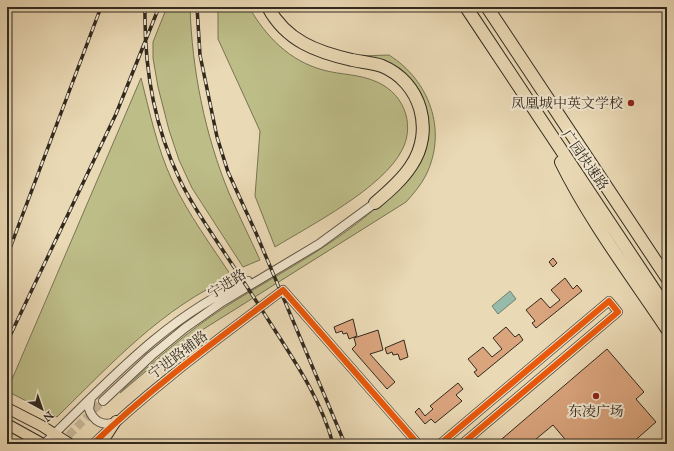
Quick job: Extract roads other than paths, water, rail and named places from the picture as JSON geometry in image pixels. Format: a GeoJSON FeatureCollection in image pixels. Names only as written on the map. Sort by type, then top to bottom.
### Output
{"type":"FeatureCollection","features":[{"type":"Feature","properties":{"kind":"highway"},"geometry":{"type":"LineString","coordinates":[[268,7],[280,24],[301,43],[328,55],[382,66],[402,79],[417,98],[421,109],[423,126],[418,155],[404,175],[375,203]]}},
{"type":"Feature","properties":{"kind":"highway","name":"广园快速路"},"geometry":{"type":"LineString","coordinates":[[466,7],[667,309]]}},
{"type":"Feature","properties":{"kind":"highway","name":"广园快速路"},"geometry":{"type":"LineString","coordinates":[[487,7],[667,278]]}},
{"type":"Feature","properties":{"kind":"highway"},"geometry":{"type":"LineString","coordinates":[[541,89],[612,184],[667,265]]}},
{"type":"Feature","properties":{"kind":"highway"},"geometry":{"type":"LineString","coordinates":[[542,123],[570,181],[667,330]]}},
{"type":"Feature","properties":{"kind":"main road"},"geometry":{"type":"LineString","coordinates":[[7,408],[42,426],[70,444]]}},
{"type":"Feature","properties":{"kind":"main road"},"geometry":{"type":"LineString","coordinates":[[104,444],[105,438],[116,421]]}},
{"type":"Feature","properties":{"kind":"main road"},"geometry":{"type":"LineString","coordinates":[[7,424],[44,444]]}},
{"type":"Feature","properties":{"kind":"street","name":"宁进路"},"geometry":{"type":"LineString","coordinates":[[103,401],[151,356],[185,328],[222,302],[319,244],[375,203]]}},
{"type":"Feature","properties":{"kind":"street","name":"宁进路辅路"},"geometry":{"type":"LineString","coordinates":[[44,444],[134,358],[190,312],[222,293],[280,268]]}},
{"type":"Feature","properties":{"kind":"street","name":"宁进路辅路"},"geometry":{"type":"LineString","coordinates":[[93,444],[116,421],[182,366],[283,290],[418,444]]}},
{"type":"Feature","properties":{"kind":"street"},"geometry":{"type":"LineString","coordinates":[[440,444],[609,301],[618,312],[462,444]]}},
{"type":"Feature","properties":{"kind":"street"},"geometry":{"type":"LineString","coordinates":[[93,396],[88,404],[94,419],[105,424],[116,421]]}},
{"type":"Feature","properties":{"kind":"tunnel"},"geometry":{"type":"LineString","coordinates":[[60,444],[103,401]]}},
{"type":"Feature","properties":{"kind":"railway"},"geometry":{"type":"LineString","coordinates":[[7,256],[101,7]]}},
{"type":"Feature","properties":{"kind":"railway"},"geometry":{"type":"LineString","coordinates":[[145,7],[146,51],[152,94],[170,158],[196,210],[306,380],[328,427],[333,444]]}},
{"type":"Feature","properties":{"kind":"railway"},"geometry":{"type":"LineString","coordinates":[[7,342],[116,114],[159,7]]}},
{"type":"Feature","properties":{"kind":"railway"},"geometry":{"type":"LineString","coordinates":[[197,7],[200,55],[217,137],[228,172],[256,233],[345,444]]}},
{"type":"Feature","properties":{"kind":"place","name":"凤凰城中英文学校"},"geometry":{"type":"Point","coordinates":[631,103]}},
{"type":"Feature","properties":{"kind":"place","name":"东凌广场"},"geometry":{"type":"Point","coordinates":[596,396]}}]}
